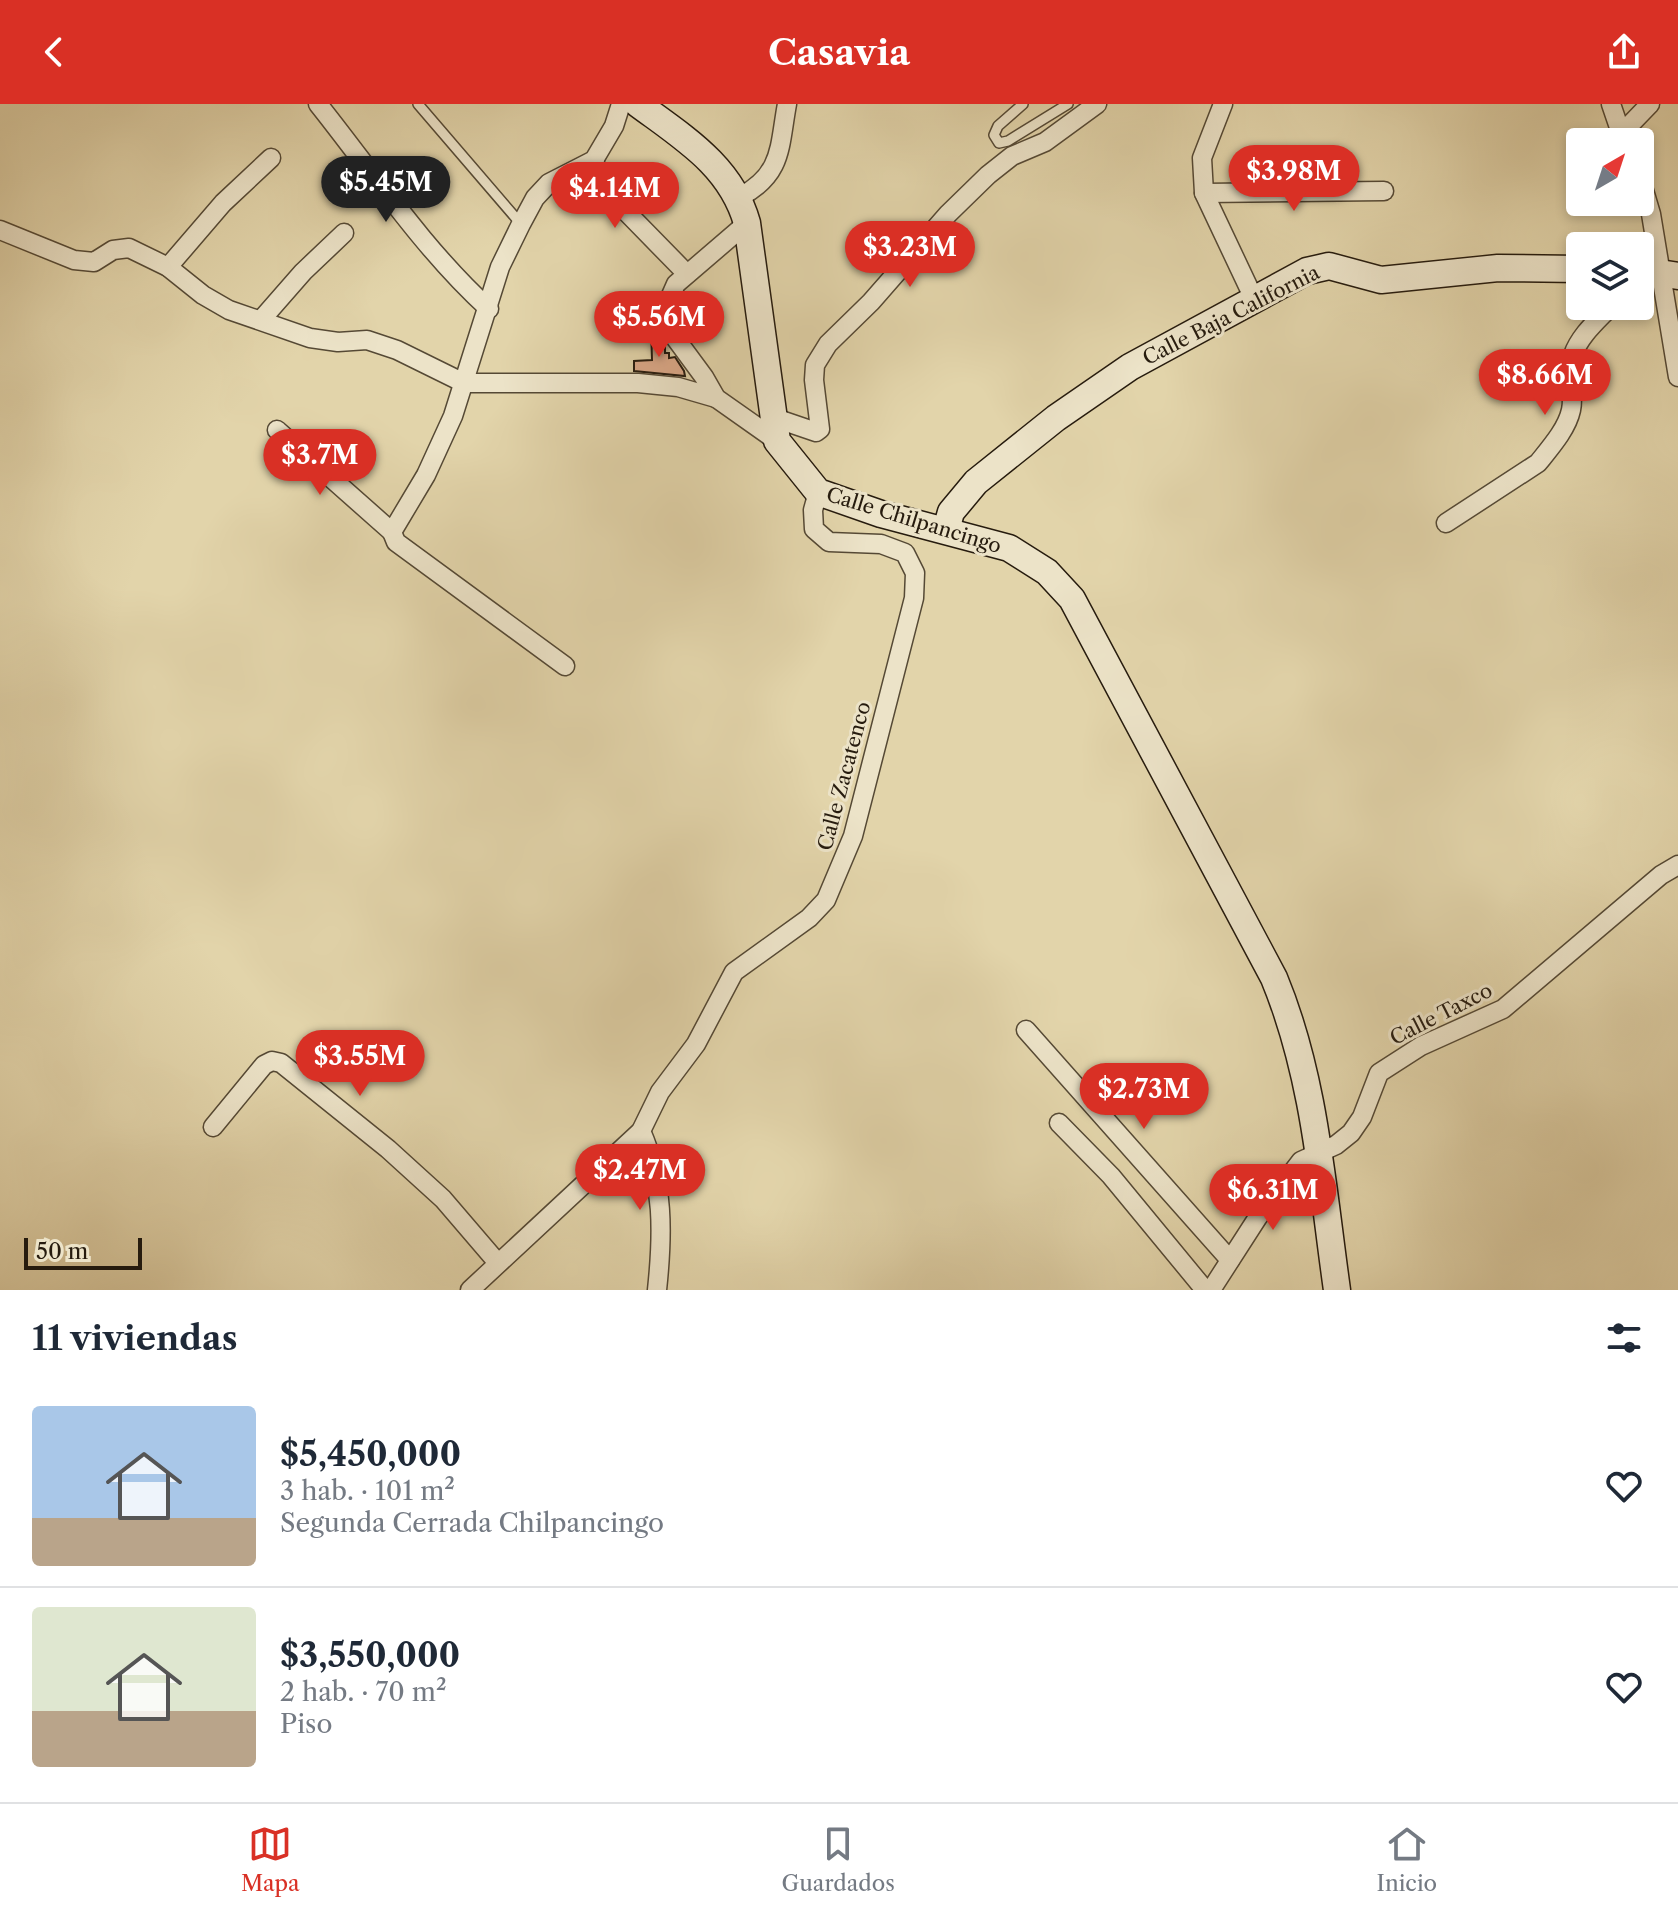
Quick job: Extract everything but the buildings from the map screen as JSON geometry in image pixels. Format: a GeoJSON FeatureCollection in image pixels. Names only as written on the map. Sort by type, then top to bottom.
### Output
{"type":"FeatureCollection","features":[{"type":"Feature","properties":{"kind":"street"},"geometry":{"type":"LineString","coordinates":[[318,104],[431,247],[465,287],[489,309]]}},
{"type":"Feature","properties":{"kind":"street"},"geometry":{"type":"LineString","coordinates":[[392,532],[426,475],[464,383],[500,267],[521,224],[535,198],[549,183],[594,160],[614,126],[621,104]]}},
{"type":"Feature","properties":{"kind":"street"},"geometry":{"type":"LineString","coordinates":[[638,104],[691,143],[715,165],[740,197],[747,223],[774,429]]}},
{"type":"Feature","properties":{"kind":"street"},"geometry":{"type":"LineString","coordinates":[[740,197],[759,187],[779,157],[787,104]]}},
{"type":"Feature","properties":{"kind":"street"},"geometry":{"type":"LineString","coordinates":[[0,230],[74,260],[94,262],[113,250],[129,248],[168,267],[203,295],[229,310],[310,338],[338,342],[367,340],[397,350],[464,383],[638,383],[678,387],[716,398],[774,429],[816,432],[820,429],[815,365],[828,344],[988,175],[1012,156],[1045,142],[1097,104]]}},
{"type":"Feature","properties":{"kind":"street"},"geometry":{"type":"LineString","coordinates":[[1223,104],[1202,158],[1204,193],[1255,301]]}},
{"type":"Feature","properties":{"kind":"street"},"geometry":{"type":"LineString","coordinates":[[1611,104],[1619,128]]}},
{"type":"Feature","properties":{"kind":"street"},"geometry":{"type":"LineString","coordinates":[[1630,128],[1650,104]]}},
{"type":"Feature","properties":{"kind":"street"},"geometry":{"type":"LineString","coordinates":[[168,267],[223,203],[271,158]]}},
{"type":"Feature","properties":{"kind":"street"},"geometry":{"type":"LineString","coordinates":[[594,160],[601,186],[687,274]]}},
{"type":"Feature","properties":{"kind":"street"},"geometry":{"type":"LineString","coordinates":[[1204,193],[1384,191]]}},
{"type":"Feature","properties":{"kind":"street"},"geometry":{"type":"LineString","coordinates":[[716,398],[668,324],[665,309],[670,295],[687,274],[747,223]]}},
{"type":"Feature","properties":{"kind":"street"},"geometry":{"type":"LineString","coordinates":[[261,320],[303,272],[344,233]]}},
{"type":"Feature","properties":{"kind":"street","name":"Calle Baja California"},"geometry":{"type":"LineString","coordinates":[[946,530],[958,502],[976,482],[1056,418],[1130,367],[1319,267],[1329,266],[1381,280],[1498,268],[1566,269]]}},
{"type":"Feature","properties":{"kind":"street"},"geometry":{"type":"LineString","coordinates":[[1654,277],[1678,377]]}},
{"type":"Feature","properties":{"kind":"street"},"geometry":{"type":"LineString","coordinates":[[1446,523],[1538,463],[1549,449],[1571,408],[1569,384],[1572,356],[1582,337],[1598,320]]}},
{"type":"Feature","properties":{"kind":"street","name":"Calle Chilpancingo"},"geometry":{"type":"LineString","coordinates":[[774,429],[818,492],[881,514],[1009,548],[1047,572],[1072,599],[1274,978],[1303,1061],[1337,1290]]}},
{"type":"Feature","properties":{"kind":"street"},"geometry":{"type":"LineString","coordinates":[[277,430],[392,532],[396,542],[565,666]]}},
{"type":"Feature","properties":{"kind":"street","name":"Calle Zacatenco"},"geometry":{"type":"LineString","coordinates":[[470,1290],[641,1131],[660,1092],[696,1044],[734,972],[809,918],[826,900],[853,836],[914,598],[915,573],[905,553],[881,544],[829,542],[814,529],[813,510],[818,492]]}},
{"type":"Feature","properties":{"kind":"street","name":"Calle Taxco"},"geometry":{"type":"LineString","coordinates":[[1211,1290],[1286,1178],[1301,1161],[1336,1145],[1351,1133],[1362,1117],[1379,1073],[1421,1046],[1503,1009],[1661,875],[1678,865]]}},
{"type":"Feature","properties":{"kind":"street"},"geometry":{"type":"LineString","coordinates":[[1026,1030],[1230,1260]]}},
{"type":"Feature","properties":{"kind":"street"},"geometry":{"type":"LineString","coordinates":[[213,1127],[264,1065],[272,1061],[281,1063],[388,1149],[443,1199],[497,1262]]}},
{"type":"Feature","properties":{"kind":"street"},"geometry":{"type":"LineString","coordinates":[[1059,1123],[1111,1176],[1205,1290]]}},
{"type":"Feature","properties":{"kind":"street"},"geometry":{"type":"LineString","coordinates":[[641,1131],[653,1158],[661,1202],[662,1247],[657,1290]]}},
{"type":"Feature","properties":{"kind":"lane"},"geometry":{"type":"LineString","coordinates":[[418,104],[521,224]]}},
{"type":"Feature","properties":{"kind":"lane"},"geometry":{"type":"LineString","coordinates":[[1023,104],[998,126],[994,135],[999,143],[1008,141],[1068,104]]}}]}
